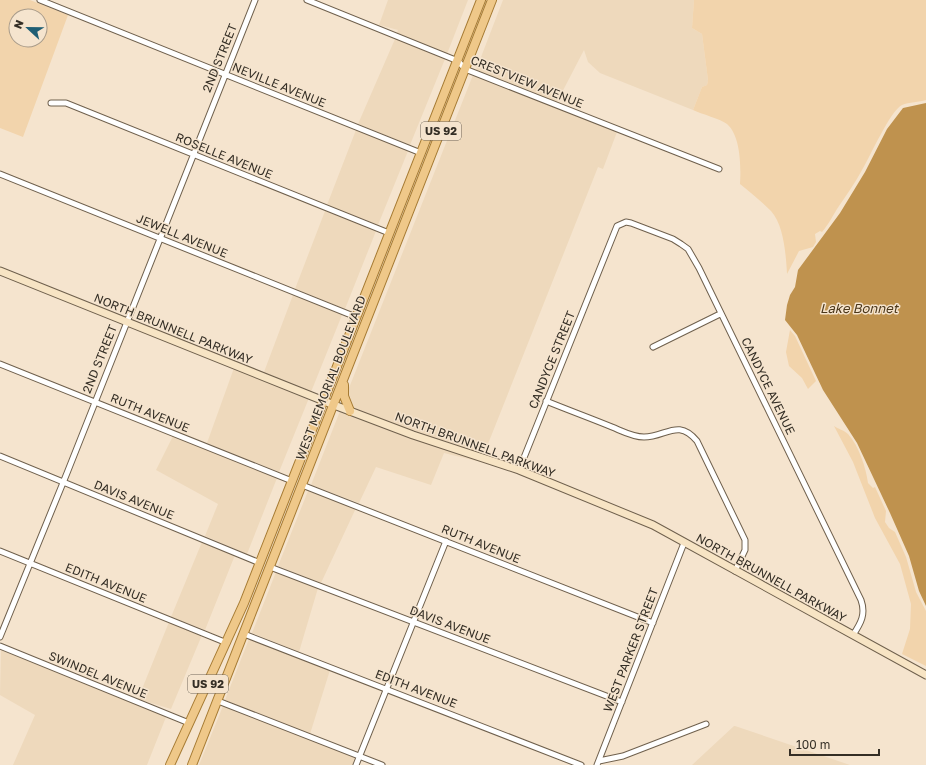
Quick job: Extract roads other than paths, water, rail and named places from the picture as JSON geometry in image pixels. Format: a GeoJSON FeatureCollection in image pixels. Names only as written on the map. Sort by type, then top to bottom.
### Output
{"type":"FeatureCollection","features":[{"type":"Feature","properties":{"kind":"main road","name":"WEST MEMORIAL BOULEVARD"},"geometry":{"type":"LineString","coordinates":[[227,643],[267,546],[481,0]]}},
{"type":"Feature","properties":{"kind":"main road","name":"WEST MEMORIAL BOULEVARD"},"geometry":{"type":"LineString","coordinates":[[192,765],[344,381],[492,0]]}},
{"type":"Feature","properties":{"kind":"main road"},"geometry":{"type":"LineString","coordinates":[[398,211],[399,238]]}},
{"type":"Feature","properties":{"kind":"main road"},"geometry":{"type":"LineString","coordinates":[[389,233],[389,262]]}},
{"type":"Feature","properties":{"kind":"main road"},"geometry":{"type":"LineString","coordinates":[[344,381],[344,396],[350,411]]}},
{"type":"Feature","properties":{"kind":"main road"},"geometry":{"type":"LineString","coordinates":[[267,546],[267,556],[270,567]]}},
{"type":"Feature","properties":{"kind":"main road"},"geometry":{"type":"LineString","coordinates":[[260,563],[263,585]]}},
{"type":"Feature","properties":{"kind":"main road","name":"US 92"},"geometry":{"type":"LineString","coordinates":[[170,765],[227,643]]}},
{"type":"Feature","properties":{"kind":"street","name":"NEVILLE AVENUE"},"geometry":{"type":"LineString","coordinates":[[40,0],[421,153]]}},
{"type":"Feature","properties":{"kind":"street","name":"2ND STREET"},"geometry":{"type":"LineString","coordinates":[[0,637],[31,563],[94,401],[255,0]]}},
{"type":"Feature","properties":{"kind":"street","name":"CRESTVIEW AVENUE"},"geometry":{"type":"LineString","coordinates":[[307,0],[458,61],[465,69],[719,169]]}},
{"type":"Feature","properties":{"kind":"street","name":"ROSELLE AVENUE"},"geometry":{"type":"LineString","coordinates":[[52,103],[66,103],[389,233]]}},
{"type":"Feature","properties":{"kind":"street","name":"JEWELL AVENUE"},"geometry":{"type":"LineString","coordinates":[[0,174],[356,317]]}},
{"type":"Feature","properties":{"kind":"street","name":"CANDYCE AVENUE"},"geometry":{"type":"LineString","coordinates":[[603,258],[614,230],[621,223],[631,223],[673,239],[688,249],[699,268],[720,314],[861,600],[864,608],[863,617],[854,636]]}},
{"type":"Feature","properties":{"kind":"street","name":"CANDYCE STREET"},"geometry":{"type":"LineString","coordinates":[[519,470],[603,258]]}},
{"type":"Feature","properties":{"kind":"street","name":"NORTH BRUNNELL PARKWAY"},"geometry":{"type":"LineString","coordinates":[[0,271],[334,405],[413,435],[519,470],[654,525],[684,543],[926,675]]}},
{"type":"Feature","properties":{"kind":"street"},"geometry":{"type":"LineString","coordinates":[[653,347],[720,314]]}},
{"type":"Feature","properties":{"kind":"street","name":"RUTH AVENUE"},"geometry":{"type":"LineString","coordinates":[[0,364],[292,481]]}},
{"type":"Feature","properties":{"kind":"street"},"geometry":{"type":"LineString","coordinates":[[546,401],[635,436],[654,436],[670,430],[678,429],[686,431],[692,436],[745,540],[745,550],[735,571]]}},
{"type":"Feature","properties":{"kind":"street","name":"DAVIS AVENUE"},"geometry":{"type":"LineString","coordinates":[[0,456],[260,563]]}},
{"type":"Feature","properties":{"kind":"street","name":"RUTH AVENUE"},"geometry":{"type":"LineString","coordinates":[[302,485],[653,623]]}},
{"type":"Feature","properties":{"kind":"street"},"geometry":{"type":"LineString","coordinates":[[356,765],[388,689],[446,541]]}},
{"type":"Feature","properties":{"kind":"street","name":"WEST PARKER STREET"},"geometry":{"type":"LineString","coordinates":[[598,763],[684,543]]}},
{"type":"Feature","properties":{"kind":"street","name":"EDITH AVENUE"},"geometry":{"type":"LineString","coordinates":[[0,551],[227,643]]}},
{"type":"Feature","properties":{"kind":"street","name":"DAVIS AVENUE"},"geometry":{"type":"LineString","coordinates":[[270,567],[622,702]]}},
{"type":"Feature","properties":{"kind":"street","name":"EDITH AVENUE"},"geometry":{"type":"LineString","coordinates":[[244,634],[581,765]]}},
{"type":"Feature","properties":{"kind":"street","name":"SWINDEL AVENUE"},"geometry":{"type":"LineString","coordinates":[[0,646],[189,723]]}},
{"type":"Feature","properties":{"kind":"street"},"geometry":{"type":"LineString","coordinates":[[218,701],[382,765]]}},
{"type":"Feature","properties":{"kind":"street"},"geometry":{"type":"LineString","coordinates":[[598,763],[623,756],[706,724]]}},
{"type":"Feature","properties":{"kind":"water","name":"Lake Bonnet"},"geometry":{"type":"Polygon","coordinates":[[[926,103],[926,606],[919,591],[909,556],[857,443],[823,390],[797,335],[785,320],[787,305],[790,295],[795,287],[798,270],[840,213],[865,172],[887,129],[903,108],[926,103]]]}}]}
